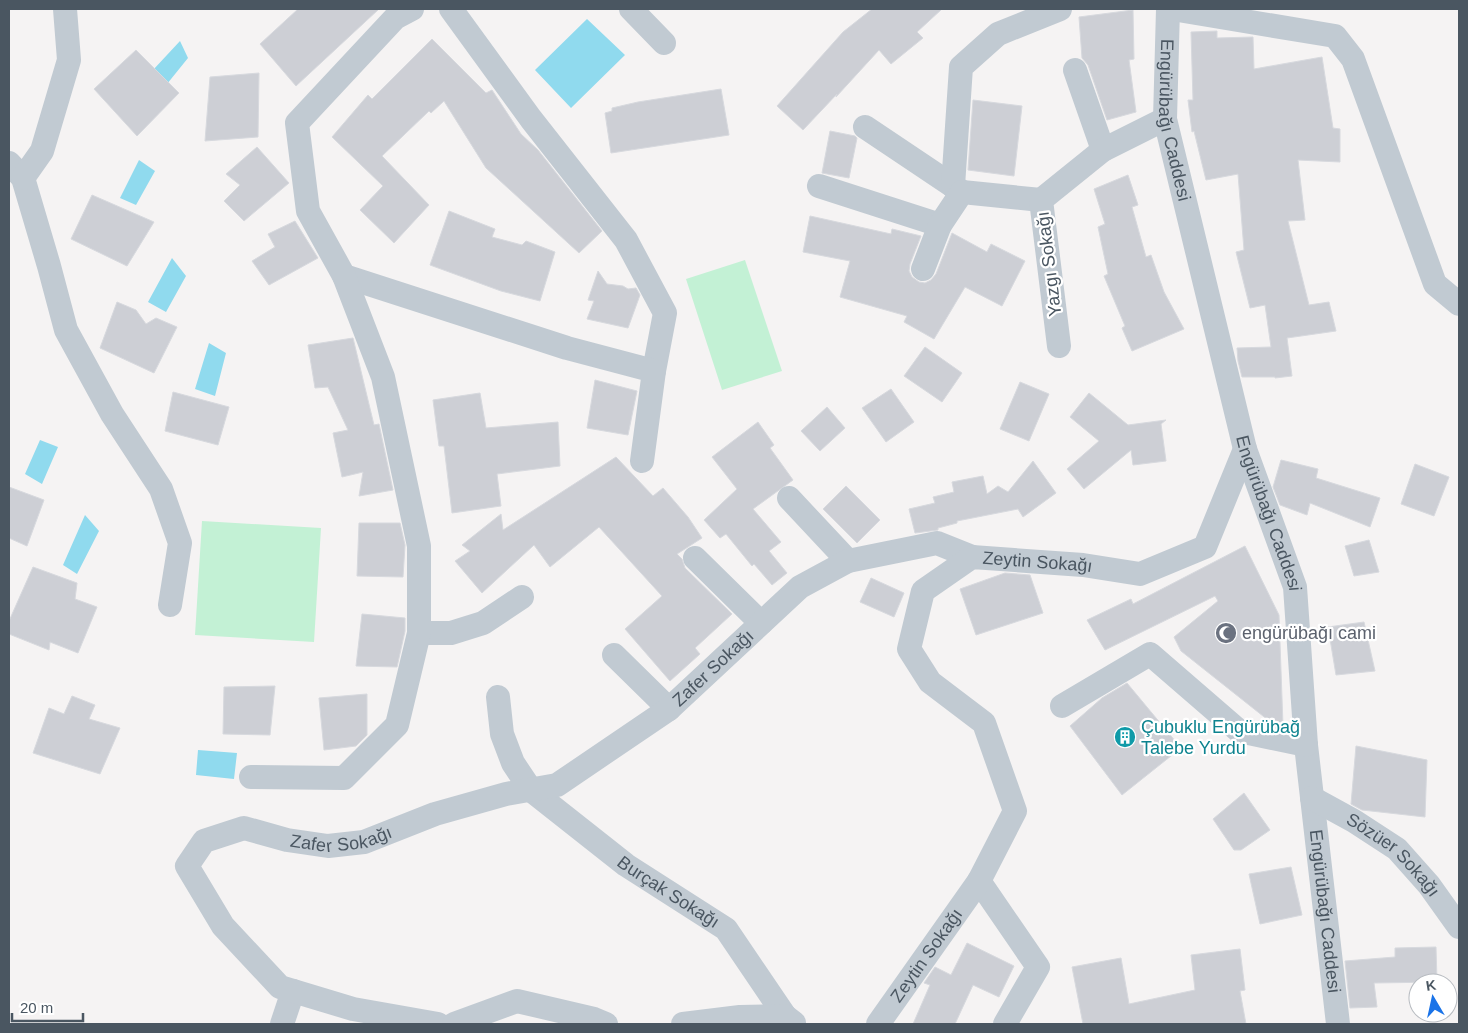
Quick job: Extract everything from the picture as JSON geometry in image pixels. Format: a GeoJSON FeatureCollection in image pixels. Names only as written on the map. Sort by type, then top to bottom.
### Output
{"type":"FeatureCollection","features":[{"type":"Feature","properties":{"kind":"street"},"geometry":{"type":"LineString","coordinates":[[65,9],[69,60],[42,151],[16,170],[49,266],[66,330],[112,414],[160,489],[180,543],[170,605]]}},
{"type":"Feature","properties":{"kind":"street"},"geometry":{"type":"LineString","coordinates":[[251,777],[344,778],[397,725],[419,633],[417,537],[383,377],[344,276],[308,211],[297,123],[395,18],[412,9]]}},
{"type":"Feature","properties":{"kind":"street"},"geometry":{"type":"LineString","coordinates":[[451,9],[531,119],[626,240],[665,313],[654,371],[642,461]]}},
{"type":"Feature","properties":{"kind":"street"},"geometry":{"type":"LineString","coordinates":[[631,9],[664,43]]}},
{"type":"Feature","properties":{"kind":"street","name":"Engürübağı Caddesi"},"geometry":{"type":"LineString","coordinates":[[1168,9],[1164,119],[1244,449],[1296,587],[1306,745],[1338,1024]]}},
{"type":"Feature","properties":{"kind":"street"},"geometry":{"type":"LineString","coordinates":[[1172,9],[1334,36],[1353,58],[1435,284],[1459,304]]}},
{"type":"Feature","properties":{"kind":"street"},"geometry":{"type":"LineString","coordinates":[[923,269],[940,224],[957,189],[961,67],[998,34],[1050,11]]}},
{"type":"Feature","properties":{"kind":"street"},"geometry":{"type":"LineString","coordinates":[[1075,70],[1103,150]]}},
{"type":"Feature","properties":{"kind":"street","name":"Yazgı Sokağı"},"geometry":{"type":"LineString","coordinates":[[1059,346],[1041,200],[1103,150],[1164,119]]}},
{"type":"Feature","properties":{"kind":"street"},"geometry":{"type":"LineString","coordinates":[[865,127],[957,189],[1041,200]]}},
{"type":"Feature","properties":{"kind":"street"},"geometry":{"type":"LineString","coordinates":[[819,186],[940,224]]}},
{"type":"Feature","properties":{"kind":"street"},"geometry":{"type":"LineString","coordinates":[[344,276],[567,348],[654,371]]}},
{"type":"Feature","properties":{"kind":"street","name":"Zeytin Sokağı"},"geometry":{"type":"LineString","coordinates":[[878,1024],[979,881],[1015,811],[984,723],[930,682],[909,649],[923,590],[972,556],[1083,565],[1140,574],[1205,547],[1244,449]]}},
{"type":"Feature","properties":{"kind":"street"},"geometry":{"type":"LineString","coordinates":[[790,498],[848,562]]}},
{"type":"Feature","properties":{"kind":"street","name":"Zafer Sokağı"},"geometry":{"type":"LineString","coordinates":[[438,1024],[353,1009],[280,986],[223,926],[187,866],[204,841],[244,828],[287,840],[328,846],[364,842],[435,814],[506,794],[557,785],[669,709],[800,587],[848,562],[937,543],[972,556]]}},
{"type":"Feature","properties":{"kind":"street","name":"Zafer Sokağı"},"geometry":{"type":"LineString","coordinates":[[695,558],[761,623]]}},
{"type":"Feature","properties":{"kind":"street"},"geometry":{"type":"LineString","coordinates":[[419,633],[452,633],[483,623],[522,597]]}},
{"type":"Feature","properties":{"kind":"street"},"geometry":{"type":"LineString","coordinates":[[1062,706],[1150,654],[1239,731],[1306,745]]}},
{"type":"Feature","properties":{"kind":"street"},"geometry":{"type":"LineString","coordinates":[[614,655],[669,709]]}},
{"type":"Feature","properties":{"kind":"street","name":"Burçak Sokağı"},"geometry":{"type":"LineString","coordinates":[[498,697],[502,734],[513,763],[530,790],[626,865],[726,929],[790,1020]]}},
{"type":"Feature","properties":{"kind":"street","name":"Sözüer Sokağı"},"geometry":{"type":"LineString","coordinates":[[1312,798],[1354,821],[1397,849],[1429,885],[1459,927]]}},
{"type":"Feature","properties":{"kind":"street"},"geometry":{"type":"LineString","coordinates":[[979,881],[1038,967],[1005,1024]]}},
{"type":"Feature","properties":{"kind":"street"},"geometry":{"type":"LineString","coordinates":[[282,1024],[293,990]]}},
{"type":"Feature","properties":{"kind":"street"},"geometry":{"type":"LineString","coordinates":[[454,1024],[517,1001],[594,1019],[606,1024]]}},
{"type":"Feature","properties":{"kind":"street"},"geometry":{"type":"LineString","coordinates":[[683,1024],[740,1017],[790,1020]]}},
{"type":"Feature","properties":{"kind":"green space"},"geometry":{"type":"Polygon","coordinates":[[[745,260],[782,371],[722,390],[686,279],[745,260]]]}},
{"type":"Feature","properties":{"kind":"green space"},"geometry":{"type":"Polygon","coordinates":[[[202,521],[321,528],[314,642],[195,635],[202,521]]]}},
{"type":"Feature","properties":{"kind":"water"},"geometry":{"type":"Polygon","coordinates":[[[587,19],[625,55],[571,108],[535,70],[587,19]]]}},
{"type":"Feature","properties":{"kind":"water"},"geometry":{"type":"Polygon","coordinates":[[[180,41],[188,58],[167,84],[153,70],[180,41]]]}},
{"type":"Feature","properties":{"kind":"water"},"geometry":{"type":"Polygon","coordinates":[[[139,160],[155,171],[136,205],[120,198],[139,160]]]}},
{"type":"Feature","properties":{"kind":"water"},"geometry":{"type":"Polygon","coordinates":[[[172,258],[186,276],[166,312],[148,302],[172,258]]]}},
{"type":"Feature","properties":{"kind":"water"},"geometry":{"type":"Polygon","coordinates":[[[209,343],[226,353],[215,396],[195,389],[209,343]]]}},
{"type":"Feature","properties":{"kind":"water"},"geometry":{"type":"Polygon","coordinates":[[[40,440],[58,447],[42,484],[25,474],[40,440]]]}},
{"type":"Feature","properties":{"kind":"water"},"geometry":{"type":"Polygon","coordinates":[[[85,515],[99,531],[77,574],[63,565],[85,515]]]}},
{"type":"Feature","properties":{"kind":"water"},"geometry":{"type":"Polygon","coordinates":[[[198,750],[237,753],[234,779],[196,775],[198,750]]]}},
{"type":"Feature","properties":{"kind":"building"},"geometry":{"type":"Polygon","coordinates":[[[298,9],[379,9],[296,86],[260,44],[298,9]]]}},
{"type":"Feature","properties":{"kind":"building"},"geometry":{"type":"Polygon","coordinates":[[[872,9],[942,9],[917,32],[923,38],[891,64],[879,50],[803,130],[777,106],[843,32],[872,9]]]}},
{"type":"Feature","properties":{"kind":"building"},"geometry":{"type":"Polygon","coordinates":[[[1133,10],[1134,59],[1129,60],[1136,112],[1107,120],[1088,65],[1082,58],[1079,17],[1133,10]]]}},
{"type":"Feature","properties":{"kind":"building"},"geometry":{"type":"Polygon","coordinates":[[[1217,31],[1217,38],[1253,37],[1254,69],[1322,57],[1333,128],[1340,129],[1340,162],[1298,160],[1305,220],[1288,221],[1309,305],[1329,302],[1336,331],[1287,338],[1292,376],[1275,378],[1242,377],[1238,361],[1237,348],[1271,347],[1265,305],[1250,308],[1236,252],[1244,250],[1238,174],[1206,180],[1194,131],[1192,132],[1188,100],[1193,100],[1191,32],[1217,31]]]}},
{"type":"Feature","properties":{"kind":"building"},"geometry":{"type":"Polygon","coordinates":[[[432,39],[486,93],[492,90],[521,134],[538,150],[602,231],[579,253],[486,168],[444,101],[431,113],[429,111],[382,156],[429,205],[394,243],[360,210],[383,186],[332,137],[368,95],[372,99],[432,39]]]}},
{"type":"Feature","properties":{"kind":"building"},"geometry":{"type":"Polygon","coordinates":[[[136,50],[179,93],[137,136],[94,89],[136,50]]]}},
{"type":"Feature","properties":{"kind":"building"},"geometry":{"type":"Polygon","coordinates":[[[259,73],[258,137],[205,141],[210,77],[259,73]]]}},
{"type":"Feature","properties":{"kind":"building"},"geometry":{"type":"Polygon","coordinates":[[[721,89],[729,135],[611,153],[605,113],[612,111],[612,108],[721,89]]]}},
{"type":"Feature","properties":{"kind":"building"},"geometry":{"type":"Polygon","coordinates":[[[973,100],[1022,106],[1014,176],[968,170],[973,100]]]}},
{"type":"Feature","properties":{"kind":"building"},"geometry":{"type":"Polygon","coordinates":[[[830,131],[857,138],[849,178],[822,173],[830,131]]]}},
{"type":"Feature","properties":{"kind":"building"},"geometry":{"type":"Polygon","coordinates":[[[257,147],[289,183],[244,221],[224,201],[240,185],[226,174],[257,147]]]}},
{"type":"Feature","properties":{"kind":"building"},"geometry":{"type":"Polygon","coordinates":[[[1128,175],[1138,205],[1132,207],[1146,257],[1151,255],[1164,292],[1184,329],[1132,351],[1122,328],[1125,326],[1104,276],[1108,274],[1098,227],[1105,224],[1094,189],[1128,175]]]}},
{"type":"Feature","properties":{"kind":"building"},"geometry":{"type":"Polygon","coordinates":[[[92,195],[154,222],[127,266],[71,239],[92,195]]]}},
{"type":"Feature","properties":{"kind":"building"},"geometry":{"type":"Polygon","coordinates":[[[449,211],[495,229],[492,237],[522,245],[526,241],[555,252],[540,301],[501,291],[430,265],[449,211]]]}},
{"type":"Feature","properties":{"kind":"building"},"geometry":{"type":"Polygon","coordinates":[[[810,216],[891,234],[892,229],[921,236],[909,271],[912,277],[919,282],[925,283],[936,274],[952,233],[987,252],[991,244],[1025,261],[1002,306],[965,287],[934,339],[904,322],[907,316],[840,297],[850,261],[803,252],[810,216]]]}},
{"type":"Feature","properties":{"kind":"building"},"geometry":{"type":"Polygon","coordinates":[[[295,221],[318,258],[269,285],[252,261],[275,247],[268,234],[295,221]]]}},
{"type":"Feature","properties":{"kind":"building"},"geometry":{"type":"Polygon","coordinates":[[[598,271],[607,284],[623,286],[628,289],[636,288],[640,295],[628,328],[587,319],[594,301],[588,300],[598,271]]]}},
{"type":"Feature","properties":{"kind":"building"},"geometry":{"type":"Polygon","coordinates":[[[117,302],[136,310],[146,324],[156,318],[177,327],[154,373],[100,348],[117,302]]]}},
{"type":"Feature","properties":{"kind":"building"},"geometry":{"type":"Polygon","coordinates":[[[353,338],[374,425],[379,424],[393,490],[359,496],[363,472],[342,477],[333,433],[348,430],[328,387],[315,388],[308,345],[353,338]]]}},
{"type":"Feature","properties":{"kind":"building"},"geometry":{"type":"Polygon","coordinates":[[[925,347],[962,373],[942,402],[904,376],[925,347]]]}},
{"type":"Feature","properties":{"kind":"building"},"geometry":{"type":"Polygon","coordinates":[[[595,380],[637,391],[628,435],[587,428],[595,380]]]}},
{"type":"Feature","properties":{"kind":"building"},"geometry":{"type":"Polygon","coordinates":[[[1020,382],[1049,394],[1029,441],[1000,429],[1020,382]]]}},
{"type":"Feature","properties":{"kind":"building"},"geometry":{"type":"Polygon","coordinates":[[[891,389],[914,422],[886,442],[862,408],[891,389]]]}},
{"type":"Feature","properties":{"kind":"building"},"geometry":{"type":"Polygon","coordinates":[[[173,392],[229,407],[218,445],[165,431],[173,392]]]}},
{"type":"Feature","properties":{"kind":"building"},"geometry":{"type":"Polygon","coordinates":[[[480,393],[486,428],[558,422],[560,466],[497,474],[501,506],[452,513],[444,446],[439,446],[433,400],[480,393]]]}},
{"type":"Feature","properties":{"kind":"building"},"geometry":{"type":"Polygon","coordinates":[[[1089,393],[1128,425],[1166,420],[1161,424],[1166,461],[1133,465],[1131,450],[1084,489],[1067,469],[1099,441],[1070,417],[1089,393]]]}},
{"type":"Feature","properties":{"kind":"building"},"geometry":{"type":"Polygon","coordinates":[[[827,407],[845,428],[820,451],[801,431],[827,407]]]}},
{"type":"Feature","properties":{"kind":"building"},"geometry":{"type":"Polygon","coordinates":[[[758,422],[774,445],[770,448],[793,480],[753,509],[781,542],[769,551],[787,573],[772,585],[754,564],[752,566],[726,534],[720,538],[704,520],[737,489],[712,457],[758,422]]]}},
{"type":"Feature","properties":{"kind":"building"},"geometry":{"type":"Polygon","coordinates":[[[616,457],[653,496],[663,488],[688,517],[702,538],[677,554],[682,559],[685,568],[732,614],[695,648],[700,654],[670,681],[625,629],[662,596],[599,527],[550,567],[534,545],[482,593],[455,561],[470,551],[462,545],[501,514],[503,530],[616,457]]]}},
{"type":"Feature","properties":{"kind":"building"},"geometry":{"type":"Polygon","coordinates":[[[1281,460],[1318,469],[1316,478],[1380,498],[1370,527],[1310,503],[1307,515],[1280,505],[1273,487],[1281,460]]]}},
{"type":"Feature","properties":{"kind":"building"},"geometry":{"type":"Polygon","coordinates":[[[1033,461],[1056,493],[1023,517],[1018,509],[957,521],[957,523],[938,528],[938,530],[915,533],[909,509],[935,503],[933,497],[954,492],[952,482],[983,476],[987,494],[998,486],[1008,492],[1033,461]]]}},
{"type":"Feature","properties":{"kind":"building"},"geometry":{"type":"Polygon","coordinates":[[[1415,464],[1449,477],[1434,516],[1401,504],[1415,464]]]}},
{"type":"Feature","properties":{"kind":"building"},"geometry":{"type":"Polygon","coordinates":[[[846,486],[880,520],[857,543],[823,509],[846,486]]]}},
{"type":"Feature","properties":{"kind":"building"},"geometry":{"type":"Polygon","coordinates":[[[9,487],[44,500],[27,546],[9,538],[9,487]]]}},
{"type":"Feature","properties":{"kind":"building"},"geometry":{"type":"Polygon","coordinates":[[[359,523],[400,523],[405,545],[403,577],[357,576],[359,523]]]}},
{"type":"Feature","properties":{"kind":"building"},"geometry":{"type":"Polygon","coordinates":[[[1369,540],[1379,572],[1354,576],[1345,546],[1369,540]]]}},
{"type":"Feature","properties":{"kind":"building","name":"engürübağı cami"},"geometry":{"type":"Polygon","coordinates":[[[1245,546],[1279,615],[1283,726],[1273,724],[1181,651],[1174,637],[1218,601],[1215,596],[1105,650],[1087,620],[1131,599],[1133,604],[1245,546]]]}},
{"type":"Feature","properties":{"kind":"building"},"geometry":{"type":"Polygon","coordinates":[[[33,567],[77,583],[75,599],[97,607],[78,653],[50,642],[49,650],[9,634],[9,621],[33,567]]]}},
{"type":"Feature","properties":{"kind":"building"},"geometry":{"type":"Polygon","coordinates":[[[1005,573],[1030,575],[1043,613],[976,635],[960,589],[1005,573]]]}},
{"type":"Feature","properties":{"kind":"building"},"geometry":{"type":"Polygon","coordinates":[[[871,578],[904,593],[894,617],[860,602],[871,578]]]}},
{"type":"Feature","properties":{"kind":"building"},"geometry":{"type":"Polygon","coordinates":[[[362,614],[405,618],[405,631],[397,667],[356,666],[362,614]]]}},
{"type":"Feature","properties":{"kind":"building"},"geometry":{"type":"Polygon","coordinates":[[[1364,622],[1375,671],[1336,675],[1328,627],[1364,622]]]}},
{"type":"Feature","properties":{"kind":"building","name":"Çubuklu Engürübağ Talebe Yurdu"},"geometry":{"type":"Polygon","coordinates":[[[1127,683],[1181,748],[1122,795],[1070,726],[1102,698],[1127,683]]]}},
{"type":"Feature","properties":{"kind":"building"},"geometry":{"type":"Polygon","coordinates":[[[275,686],[270,735],[223,734],[224,687],[275,686]]]}},
{"type":"Feature","properties":{"kind":"building"},"geometry":{"type":"Polygon","coordinates":[[[367,694],[367,735],[356,746],[324,750],[319,698],[367,694]]]}},
{"type":"Feature","properties":{"kind":"building"},"geometry":{"type":"Polygon","coordinates":[[[72,696],[95,705],[89,719],[120,728],[100,774],[33,753],[49,708],[64,714],[72,696]]]}},
{"type":"Feature","properties":{"kind":"building"},"geometry":{"type":"Polygon","coordinates":[[[1356,746],[1427,760],[1425,817],[1362,810],[1351,804],[1356,746]]]}},
{"type":"Feature","properties":{"kind":"building"},"geometry":{"type":"Polygon","coordinates":[[[1244,793],[1270,830],[1241,850],[1234,850],[1213,819],[1244,793]]]}},
{"type":"Feature","properties":{"kind":"building"},"geometry":{"type":"Polygon","coordinates":[[[1291,867],[1302,915],[1260,924],[1249,874],[1291,867]]]}},
{"type":"Feature","properties":{"kind":"building"},"geometry":{"type":"Polygon","coordinates":[[[967,943],[1014,966],[999,997],[973,985],[955,1024],[913,1024],[930,985],[924,983],[935,967],[951,975],[967,943]]]}},
{"type":"Feature","properties":{"kind":"building"},"geometry":{"type":"Polygon","coordinates":[[[1436,947],[1437,973],[1408,973],[1408,982],[1374,983],[1377,1007],[1350,1008],[1345,961],[1395,957],[1395,948],[1436,947]]]}},
{"type":"Feature","properties":{"kind":"building"},"geometry":{"type":"Polygon","coordinates":[[[1240,949],[1245,990],[1240,991],[1246,1024],[1083,1024],[1072,967],[1121,958],[1129,1004],[1195,990],[1191,955],[1240,949]]]}},
{"type":"Feature","properties":{"kind":"place","name":"engürübağı cami"},"geometry":{"type":"Point","coordinates":[1226,633]}},
{"type":"Feature","properties":{"kind":"place","name":"Çubuklu Engürübağ Talebe Yurdu"},"geometry":{"type":"Point","coordinates":[1125,737]}}]}
